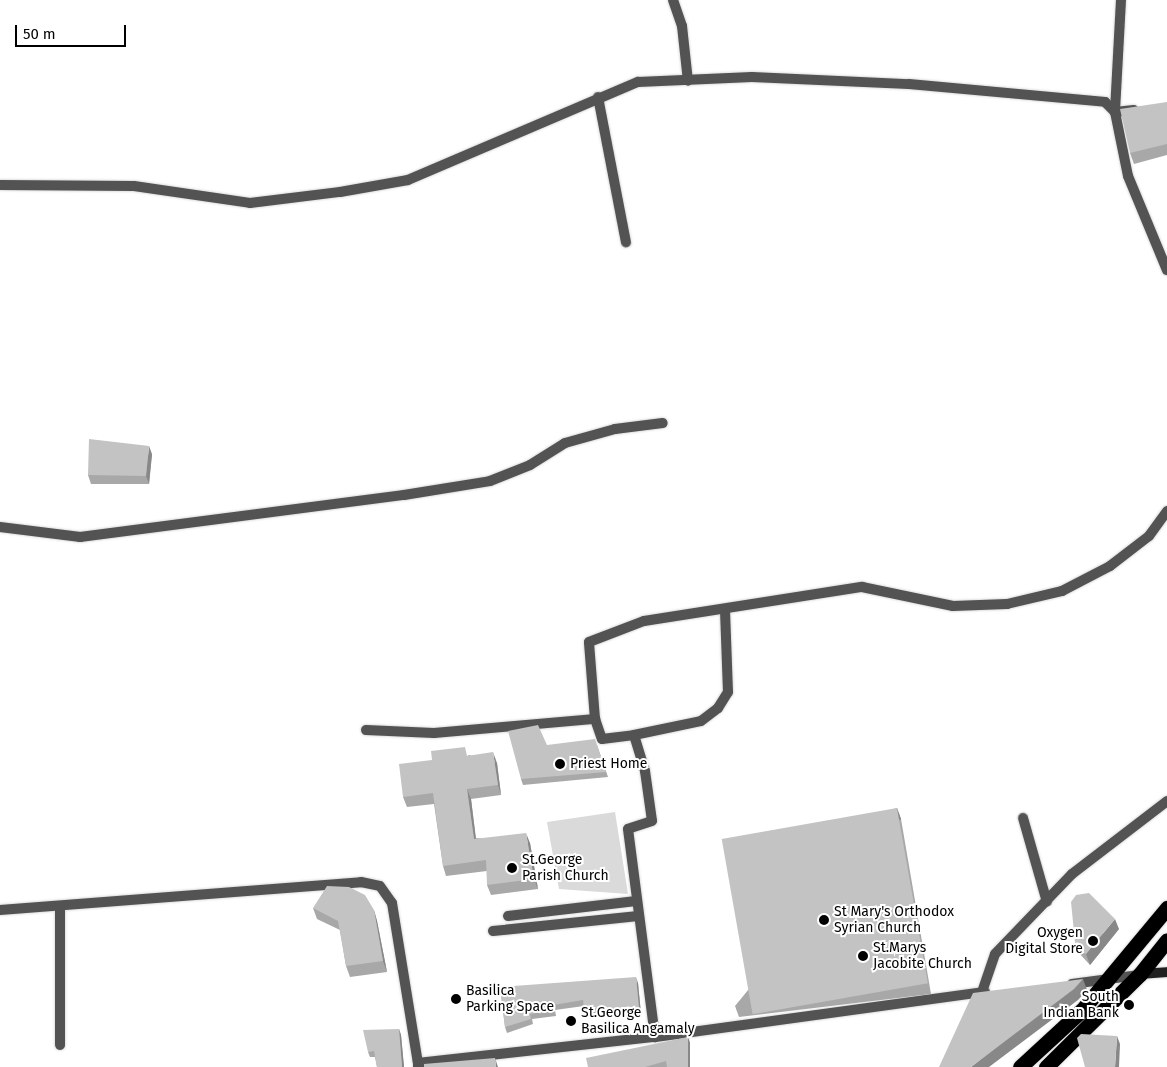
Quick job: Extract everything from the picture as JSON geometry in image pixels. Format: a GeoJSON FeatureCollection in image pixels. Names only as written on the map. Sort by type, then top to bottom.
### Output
{"type":"FeatureCollection","features":[{"type":"Feature","properties":{"kind":"highway"},"geometry":{"type":"LineString","coordinates":[[1020,1067],[1106,982],[1167,908]]}},
{"type":"Feature","properties":{"kind":"highway"},"geometry":{"type":"LineString","coordinates":[[1046,1067],[1140,974],[1167,940]]}},
{"type":"Feature","properties":{"kind":"main road"},"geometry":{"type":"LineString","coordinates":[[1140,974],[1167,972]]}},
{"type":"Feature","properties":{"kind":"street"},"geometry":{"type":"LineString","coordinates":[[673,0],[682,26],[688,81]]}},
{"type":"Feature","properties":{"kind":"street"},"geometry":{"type":"LineString","coordinates":[[1121,0],[1115,112],[1131,184],[1167,270]]}},
{"type":"Feature","properties":{"kind":"street"},"geometry":{"type":"LineString","coordinates":[[0,185],[134,186],[250,203],[340,192],[408,180],[638,82],[752,77],[909,84],[1105,102],[1115,112],[1150,109]]}},
{"type":"Feature","properties":{"kind":"street"},"geometry":{"type":"LineString","coordinates":[[598,98],[626,242]]}},
{"type":"Feature","properties":{"kind":"street"},"geometry":{"type":"LineString","coordinates":[[0,527],[80,537],[404,496],[490,481],[530,465],[565,443],[608,430],[662,423]]}},
{"type":"Feature","properties":{"kind":"street"},"geometry":{"type":"LineString","coordinates":[[725,610],[728,692],[718,708],[701,721],[602,739],[594,719],[589,642],[644,621],[725,610],[862,587],[953,606],[1007,604],[1062,591],[1110,566],[1149,536],[1167,511]]}},
{"type":"Feature","properties":{"kind":"street"},"geometry":{"type":"LineString","coordinates":[[366,730],[434,733],[594,719]]}},
{"type":"Feature","properties":{"kind":"street"},"geometry":{"type":"LineString","coordinates":[[634,734],[652,821],[628,829],[655,1037]]}},
{"type":"Feature","properties":{"kind":"street"},"geometry":{"type":"LineString","coordinates":[[966,1010],[977,993],[995,954],[1072,874],[1167,801]]}},
{"type":"Feature","properties":{"kind":"street"},"geometry":{"type":"LineString","coordinates":[[1023,818],[1047,902]]}},
{"type":"Feature","properties":{"kind":"street"},"geometry":{"type":"LineString","coordinates":[[0,910],[361,882],[380,886],[392,903],[418,1065],[655,1037],[1000,990]]}},
{"type":"Feature","properties":{"kind":"street"},"geometry":{"type":"LineString","coordinates":[[508,916],[636,901]]}},
{"type":"Feature","properties":{"kind":"street"},"geometry":{"type":"LineString","coordinates":[[60,906],[60,1044]]}},
{"type":"Feature","properties":{"kind":"street"},"geometry":{"type":"LineString","coordinates":[[493,931],[638,916]]}},
{"type":"Feature","properties":{"kind":"street"},"geometry":{"type":"LineString","coordinates":[[1057,984],[1106,982],[1140,974]]}},
{"type":"Feature","properties":{"kind":"shaded area"},"geometry":{"type":"Polygon","coordinates":[[[615,812],[628,894],[559,889],[547,822],[615,812]]]}},
{"type":"Feature","properties":{"kind":"building"},"geometry":{"type":"Polygon","coordinates":[[[1167,102],[1167,144],[1130,153],[1120,109],[1167,102]]]}},
{"type":"Feature","properties":{"kind":"building"},"geometry":{"type":"Polygon","coordinates":[[[89,439],[149,446],[146,476],[88,475],[89,439]]]}},
{"type":"Feature","properties":{"kind":"building","name":"Priest Home"},"geometry":{"type":"Polygon","coordinates":[[[538,725],[547,745],[595,739],[606,772],[521,779],[508,731],[538,725]]]}},
{"type":"Feature","properties":{"kind":"building"},"geometry":{"type":"Polygon","coordinates":[[[465,747],[467,756],[493,752],[498,785],[467,789],[474,839],[526,833],[534,879],[487,885],[486,860],[443,866],[433,793],[403,797],[399,764],[432,760],[431,751],[465,747]]]}},
{"type":"Feature","properties":{"kind":"building","name":"St Mary's Orthodox Syrian Church"},"geometry":{"type":"Polygon","coordinates":[[[897,808],[928,983],[753,1014],[722,839],[897,808]]]}},
{"type":"Feature","properties":{"kind":"building"},"geometry":{"type":"Polygon","coordinates":[[[327,886],[349,887],[365,895],[374,910],[383,961],[346,966],[338,921],[313,908],[327,886]]]}},
{"type":"Feature","properties":{"kind":"building","name":"Oxygen Digital Store"},"geometry":{"type":"Polygon","coordinates":[[[1089,893],[1115,919],[1086,954],[1075,942],[1071,902],[1076,895],[1089,893]]]}},
{"type":"Feature","properties":{"kind":"building"},"geometry":{"type":"Polygon","coordinates":[[[636,977],[639,1008],[584,1008],[583,1000],[553,1005],[554,1010],[530,1014],[531,1019],[505,1027],[500,987],[636,977]]]}},
{"type":"Feature","properties":{"kind":"building"},"geometry":{"type":"Polygon","coordinates":[[[1083,979],[1074,989],[971,1067],[939,1067],[973,993],[1083,979]]]}},
{"type":"Feature","properties":{"kind":"building"},"geometry":{"type":"Polygon","coordinates":[[[399,1029],[402,1067],[377,1067],[374,1051],[368,1052],[363,1030],[399,1029]]]}},
{"type":"Feature","properties":{"kind":"building"},"geometry":{"type":"Polygon","coordinates":[[[1081,1034],[1117,1036],[1115,1067],[1085,1067],[1077,1038],[1081,1034]]]}},
{"type":"Feature","properties":{"kind":"building"},"geometry":{"type":"Polygon","coordinates":[[[688,1037],[688,1067],[667,1067],[666,1061],[645,1067],[588,1067],[586,1058],[688,1037]]]}},
{"type":"Feature","properties":{"kind":"building"},"geometry":{"type":"Polygon","coordinates":[[[495,1058],[496,1067],[424,1067],[424,1064],[495,1058]]]}},
{"type":"Feature","properties":{"kind":"place","name":"Priest Home"},"geometry":{"type":"Point","coordinates":[560,764]}},
{"type":"Feature","properties":{"kind":"place","name":"St.George Parish Church"},"geometry":{"type":"Point","coordinates":[512,868]}},
{"type":"Feature","properties":{"kind":"place","name":"St Mary's Orthodox Syrian Church"},"geometry":{"type":"Point","coordinates":[824,920]}},
{"type":"Feature","properties":{"kind":"place","name":"Oxygen Digital Store"},"geometry":{"type":"Point","coordinates":[1093,941]}},
{"type":"Feature","properties":{"kind":"place","name":"St.Marys Jacobite Church"},"geometry":{"type":"Point","coordinates":[863,956]}},
{"type":"Feature","properties":{"kind":"place","name":"Basilica Parking Space"},"geometry":{"type":"Point","coordinates":[456,999]}},
{"type":"Feature","properties":{"kind":"place","name":"South Indian Bank"},"geometry":{"type":"Point","coordinates":[1129,1005]}},
{"type":"Feature","properties":{"kind":"place","name":"St.George Basilica Angamaly"},"geometry":{"type":"Point","coordinates":[571,1021]}}]}
